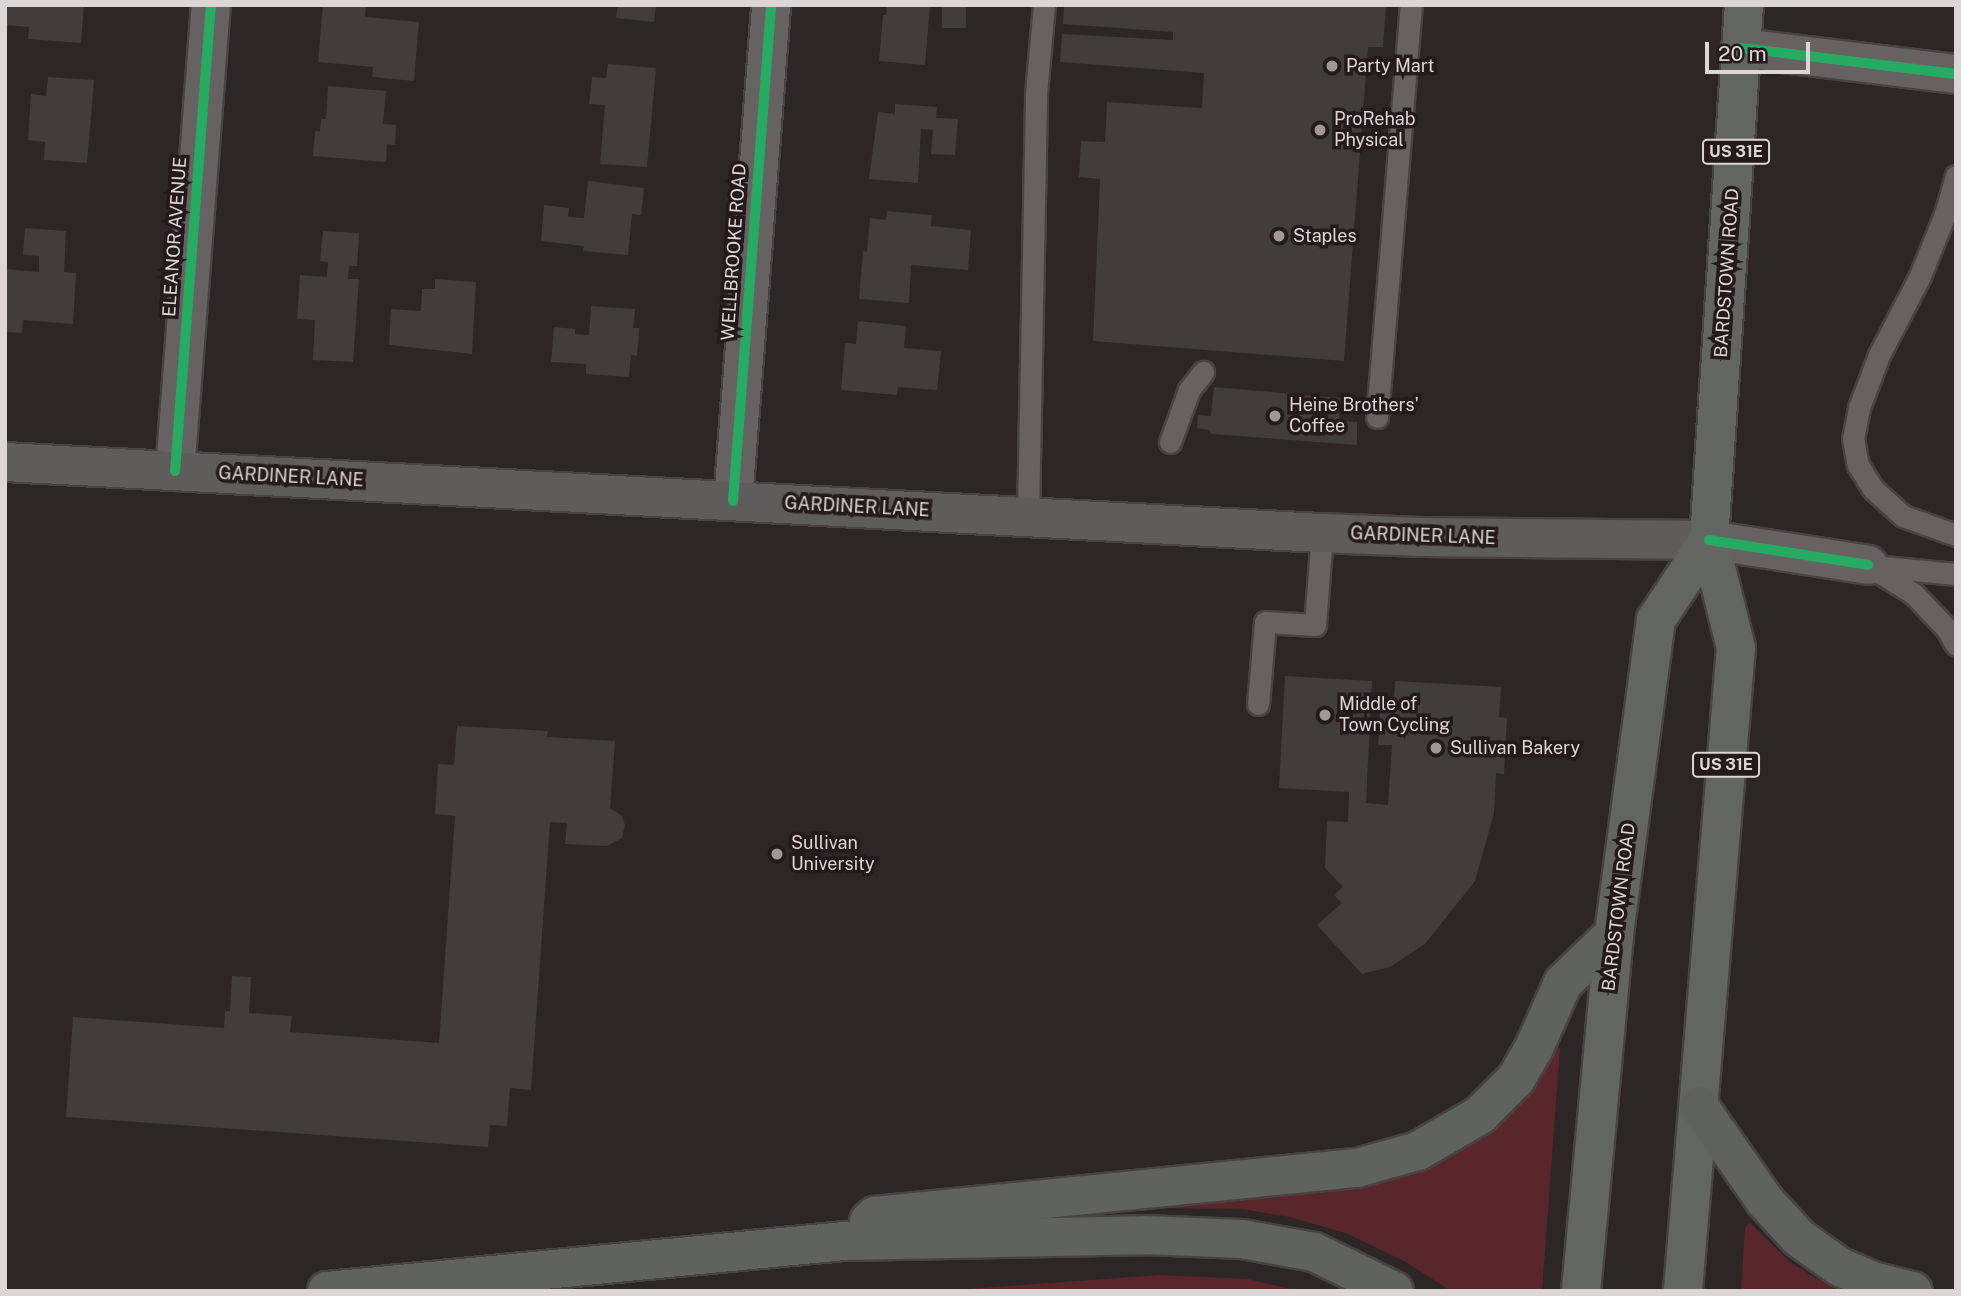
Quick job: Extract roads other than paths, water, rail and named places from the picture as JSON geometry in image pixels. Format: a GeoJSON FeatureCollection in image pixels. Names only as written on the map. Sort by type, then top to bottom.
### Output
{"type":"FeatureCollection","features":[{"type":"Feature","properties":{"kind":"highway"},"geometry":{"type":"LineString","coordinates":[[844,1241],[875,1216],[1357,1168],[1418,1152],[1480,1115],[1516,1079],[1534,1048],[1563,983],[1614,934]]}},
{"type":"Feature","properties":{"kind":"highway"},"geometry":{"type":"LineString","coordinates":[[1699,1106],[1765,1201],[1799,1238],[1840,1267],[1876,1282],[1913,1291]]}},
{"type":"Feature","properties":{"kind":"highway"},"geometry":{"type":"LineString","coordinates":[[327,1291],[844,1241],[1145,1235],[1242,1239],[1314,1252],[1394,1291]]}},
{"type":"Feature","properties":{"kind":"main road","name":"BARDSTOWN ROAD"},"geometry":{"type":"LineString","coordinates":[[1683,1291],[1736,648],[1709,540],[1744,5]]}},
{"type":"Feature","properties":{"kind":"main road","name":"GARDINER LANE"},"geometry":{"type":"LineString","coordinates":[[5,462],[1322,533],[1421,537],[1709,540]]}},
{"type":"Feature","properties":{"kind":"main road","name":"BARDSTOWN ROAD"},"geometry":{"type":"LineString","coordinates":[[1581,1291],[1614,934],[1656,620],[1709,540]]}},
{"type":"Feature","properties":{"kind":"street","name":"ELEANOR AVENUE"},"geometry":{"type":"LineString","coordinates":[[175,471],[211,5]]}},
{"type":"Feature","properties":{"kind":"street","name":"WELLBROOKE ROAD"},"geometry":{"type":"LineString","coordinates":[[733,501],[771,5]]}},
{"type":"Feature","properties":{"kind":"street"},"geometry":{"type":"LineString","coordinates":[[1741,47],[1956,74]]}},
{"type":"Feature","properties":{"kind":"street"},"geometry":{"type":"LineString","coordinates":[[1709,540],[1868,565]]}},
{"type":"Feature","properties":{"kind":"lane"},"geometry":{"type":"LineString","coordinates":[[1028,516],[1037,93],[1044,5]]}},
{"type":"Feature","properties":{"kind":"lane"},"geometry":{"type":"LineString","coordinates":[[1377,417],[1411,5]]}},
{"type":"Feature","properties":{"kind":"lane"},"geometry":{"type":"LineString","coordinates":[[1956,176],[1945,214],[1920,276],[1871,376],[1859,408],[1853,438],[1858,465],[1873,489],[1903,516],[1956,536]]}},
{"type":"Feature","properties":{"kind":"lane"},"geometry":{"type":"LineString","coordinates":[[1170,442],[1189,390],[1203,372]]}},
{"type":"Feature","properties":{"kind":"lane"},"geometry":{"type":"LineString","coordinates":[[1258,704],[1265,622],[1315,625],[1322,533]]}},
{"type":"Feature","properties":{"kind":"lane"},"geometry":{"type":"LineString","coordinates":[[1868,565],[1956,574]]}},
{"type":"Feature","properties":{"kind":"lane"},"geometry":{"type":"LineString","coordinates":[[1868,565],[1914,594],[1947,629],[1956,645]]}},
{"type":"Feature","properties":{"kind":"place","name":"Party Mart"},"geometry":{"type":"Point","coordinates":[1332,66]}},
{"type":"Feature","properties":{"kind":"place","name":"ProRehab Physical"},"geometry":{"type":"Point","coordinates":[1320,130]}},
{"type":"Feature","properties":{"kind":"place","name":"Staples"},"geometry":{"type":"Point","coordinates":[1279,236]}},
{"type":"Feature","properties":{"kind":"place","name":"Heine Brothers' Coffee"},"geometry":{"type":"Point","coordinates":[1275,416]}},
{"type":"Feature","properties":{"kind":"place","name":"Middle of Town Cycling"},"geometry":{"type":"Point","coordinates":[1325,715]}},
{"type":"Feature","properties":{"kind":"place","name":"Sullivan Bakery"},"geometry":{"type":"Point","coordinates":[1436,748]}},
{"type":"Feature","properties":{"kind":"place","name":"Sullivan University"},"geometry":{"type":"Point","coordinates":[777,854]}}]}
